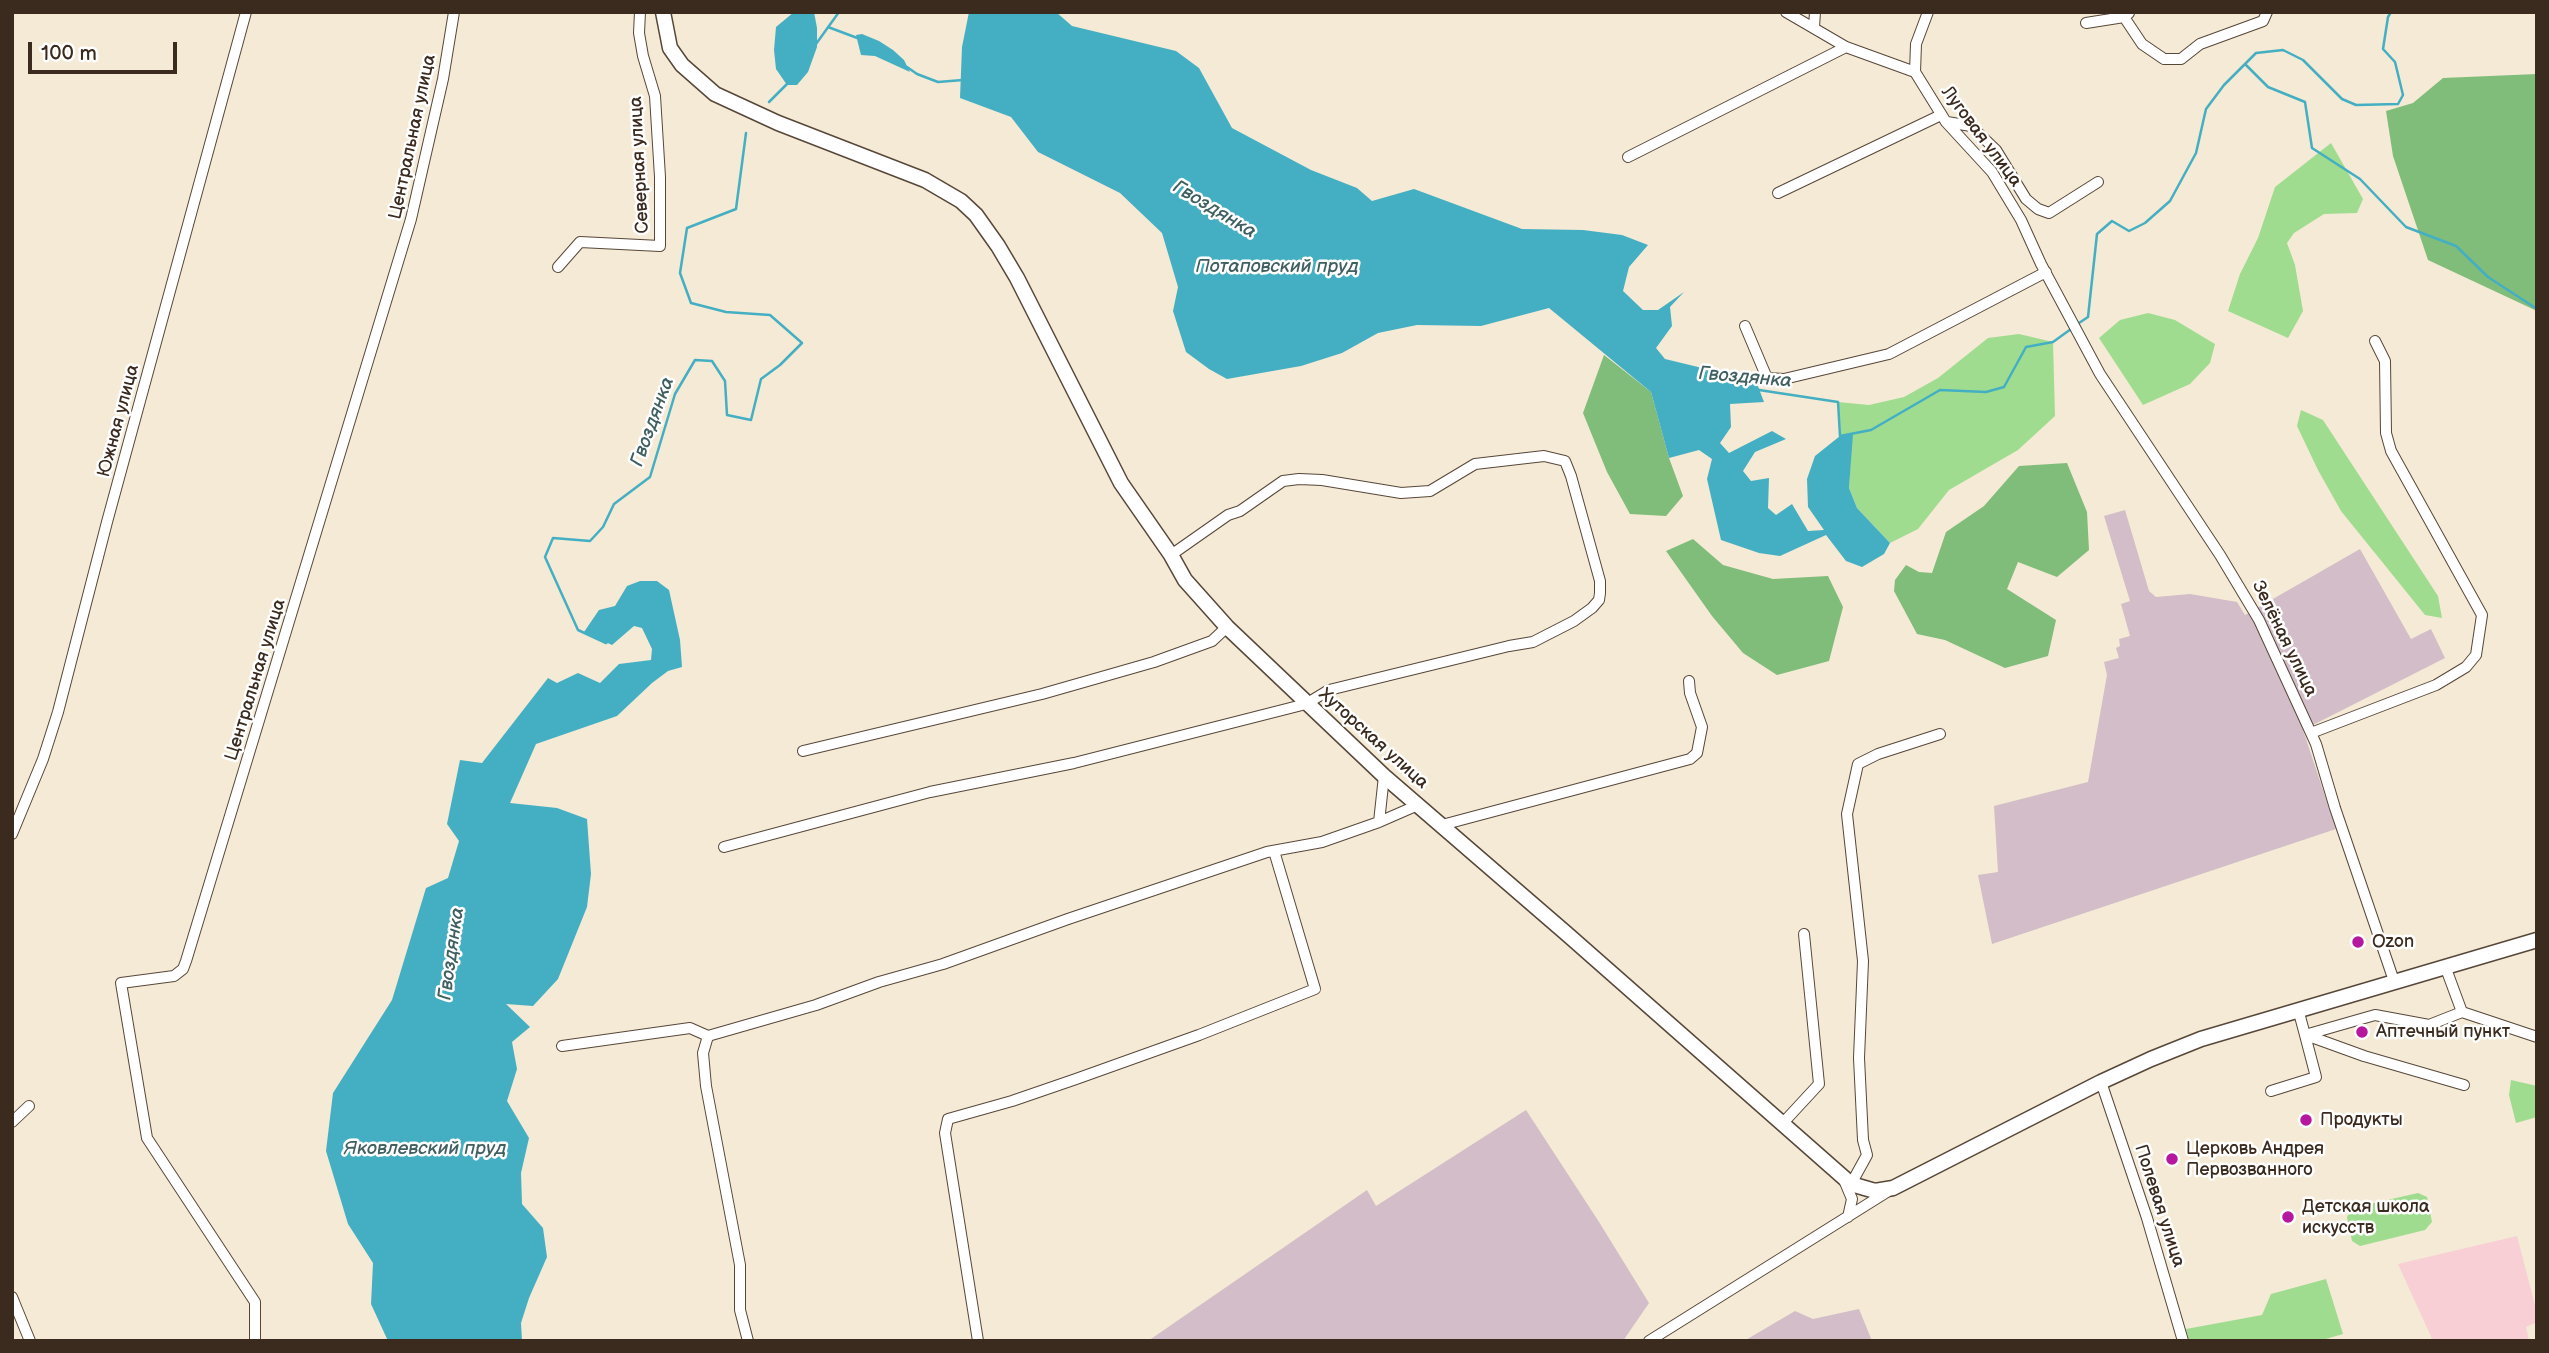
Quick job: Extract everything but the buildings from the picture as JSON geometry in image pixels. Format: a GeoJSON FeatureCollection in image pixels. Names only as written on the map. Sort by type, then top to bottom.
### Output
{"type":"FeatureCollection","features":[{"type":"Feature","properties":{"kind":"main road","name":"Хуторская улица"},"geometry":{"type":"LineString","coordinates":[[663,12],[670,48],[682,65],[715,94],[747,111],[925,180],[961,201],[976,215],[1017,278],[1121,483],[1185,580],[1227,627],[1306,705],[1384,776],[1848,1182]]}},
{"type":"Feature","properties":{"kind":"main road"},"geometry":{"type":"LineString","coordinates":[[1848,1182],[1875,1191],[1893,1188],[2101,1082],[2201,1039],[2537,940]]}},
{"type":"Feature","properties":{"kind":"street","name":"Южная улица"},"geometry":{"type":"LineString","coordinates":[[12,834],[43,759],[58,712],[246,12]]}},
{"type":"Feature","properties":{"kind":"street","name":"Центральная улица"},"geometry":{"type":"LineString","coordinates":[[255,1341],[255,1302],[147,1138],[121,983],[174,976],[183,969],[186,961],[401,257],[443,79],[454,12]]}},
{"type":"Feature","properties":{"kind":"street","name":"Северная улица"},"geometry":{"type":"LineString","coordinates":[[558,267],[580,242],[660,246],[660,177],[654,96],[639,33],[640,12]]}},
{"type":"Feature","properties":{"kind":"street"},"geometry":{"type":"LineString","coordinates":[[1786,12],[1846,47],[1915,72],[1916,44],[1928,12]]}},
{"type":"Feature","properties":{"kind":"street"},"geometry":{"type":"LineString","coordinates":[[1814,27],[1815,12]]}},
{"type":"Feature","properties":{"kind":"street"},"geometry":{"type":"LineString","coordinates":[[2086,23],[2127,14],[2142,44],[2165,59],[2181,59],[2200,44],[2263,21],[2267,12]]}},
{"type":"Feature","properties":{"kind":"street"},"geometry":{"type":"LineString","coordinates":[[1628,157],[1846,47]]}},
{"type":"Feature","properties":{"kind":"street","name":"Луговая улица"},"geometry":{"type":"LineString","coordinates":[[1915,72],[1944,119],[1992,172],[2021,220],[2066,311]]}},
{"type":"Feature","properties":{"kind":"street"},"geometry":{"type":"LineString","coordinates":[[1778,193],[1944,119],[1971,126],[1996,150],[2026,199],[2038,209],[2049,212],[2098,182]]}},
{"type":"Feature","properties":{"kind":"street"},"geometry":{"type":"LineString","coordinates":[[1745,326],[1767,378],[1784,379],[1889,354],[2046,272]]}},
{"type":"Feature","properties":{"kind":"street","name":"Зелёная улица"},"geometry":{"type":"LineString","coordinates":[[2066,311],[2121,407],[2246,595],[2311,733],[2394,981]]}},
{"type":"Feature","properties":{"kind":"street"},"geometry":{"type":"LineString","coordinates":[[2311,733],[2435,685],[2466,667],[2476,655],[2482,615],[2388,442],[2385,361],[2375,341]]}},
{"type":"Feature","properties":{"kind":"street"},"geometry":{"type":"LineString","coordinates":[[724,847],[930,793],[1074,762],[1306,705],[1329,690],[1533,642],[1554,634],[1592,608],[1599,600],[1600,581],[1571,476],[1565,461],[1544,457],[1475,464],[1430,491],[1401,494],[1322,480],[1283,481],[1171,555]]}},
{"type":"Feature","properties":{"kind":"street"},"geometry":{"type":"LineString","coordinates":[[803,751],[1042,694],[1154,662],[1212,641],[1227,627]]}},
{"type":"Feature","properties":{"kind":"street"},"geometry":{"type":"LineString","coordinates":[[1442,824],[1690,759],[1697,753],[1702,727],[1690,693],[1689,681]]}},
{"type":"Feature","properties":{"kind":"street"},"geometry":{"type":"LineString","coordinates":[[1847,1217],[1852,1199],[1848,1182],[1867,1156],[1863,1140],[1859,1058],[1863,961],[1847,814],[1858,764],[1878,754],[1940,734]]}},
{"type":"Feature","properties":{"kind":"street"},"geometry":{"type":"LineString","coordinates":[[1379,822],[1384,776]]}},
{"type":"Feature","properties":{"kind":"street"},"geometry":{"type":"LineString","coordinates":[[562,1046],[690,1028],[708,1036],[943,964],[1068,919],[1274,851],[1322,842],[1418,805]]}},
{"type":"Feature","properties":{"kind":"street"},"geometry":{"type":"LineString","coordinates":[[978,1341],[945,1133],[948,1119],[1076,1079],[1199,1035],[1315,989],[1274,851]]}},
{"type":"Feature","properties":{"kind":"street"},"geometry":{"type":"LineString","coordinates":[[1782,1124],[1819,1084],[1804,934]]}},
{"type":"Feature","properties":{"kind":"street"},"geometry":{"type":"LineString","coordinates":[[2445,966],[2462,1012]]}},
{"type":"Feature","properties":{"kind":"street"},"geometry":{"type":"LineString","coordinates":[[2272,1091],[2316,1077],[2298,1009]]}},
{"type":"Feature","properties":{"kind":"street"},"geometry":{"type":"LineString","coordinates":[[2305,1035],[2375,1015],[2429,1025],[2462,1012],[2537,1037]]}},
{"type":"Feature","properties":{"kind":"street"},"geometry":{"type":"LineString","coordinates":[[2305,1035],[2364,1056],[2464,1085]]}},
{"type":"Feature","properties":{"kind":"street"},"geometry":{"type":"LineString","coordinates":[[708,1036],[703,1052],[706,1086],[740,1265],[740,1310],[748,1341]]}},
{"type":"Feature","properties":{"kind":"street","name":"Полевая улица"},"geometry":{"type":"LineString","coordinates":[[2101,1082],[2147,1218],[2183,1341]]}},
{"type":"Feature","properties":{"kind":"street"},"geometry":{"type":"LineString","coordinates":[[12,1122],[29,1106]]}},
{"type":"Feature","properties":{"kind":"street"},"geometry":{"type":"LineString","coordinates":[[1649,1341],[1893,1188]]}},
{"type":"Feature","properties":{"kind":"street"},"geometry":{"type":"LineString","coordinates":[[12,1297],[30,1341]]}},
{"type":"Feature","properties":{"kind":"shaded area"},"geometry":{"type":"Polygon","coordinates":[[[2125,510],[2149,591],[2156,597],[2190,594],[2237,602],[2245,615],[2360,549],[2411,639],[2431,629],[2445,658],[2303,730],[2336,829],[1992,944],[1978,875],[1998,872],[1994,806],[2088,782],[2107,675],[2104,662],[2119,658],[2116,648],[2120,646],[2119,639],[2130,636],[2121,604],[2130,601],[2104,516],[2125,510]]]}},
{"type":"Feature","properties":{"kind":"shaded area"},"geometry":{"type":"Polygon","coordinates":[[[1526,1110],[1649,1303],[1623,1341],[1148,1341],[1367,1190],[1376,1206],[1526,1110]]]}},
{"type":"Feature","properties":{"kind":"shaded area"},"geometry":{"type":"Polygon","coordinates":[[[2517,1236],[2537,1313],[2537,1322],[2526,1327],[2529,1341],[2433,1341],[2398,1264],[2517,1236]]]}},
{"type":"Feature","properties":{"kind":"shaded area"},"geometry":{"type":"Polygon","coordinates":[[[1859,1309],[1872,1341],[1744,1341],[1795,1311],[1813,1319],[1859,1309]]]}},
{"type":"Feature","properties":{"kind":"green space"},"geometry":{"type":"Polygon","coordinates":[[[2537,74],[2537,311],[2428,260],[2393,156],[2386,111],[2413,103],[2443,78],[2537,74]]]}},
{"type":"Feature","properties":{"kind":"green space"},"geometry":{"type":"Polygon","coordinates":[[[2331,143],[2363,199],[2357,213],[2324,214],[2294,233],[2287,243],[2295,265],[2303,311],[2288,338],[2228,311],[2240,274],[2258,238],[2275,187],[2331,143]]]}},
{"type":"Feature","properties":{"kind":"green space"},"geometry":{"type":"Polygon","coordinates":[[[2148,313],[2175,320],[2215,344],[2210,363],[2190,384],[2143,405],[2099,338],[2120,320],[2148,313]]]}},
{"type":"Feature","properties":{"kind":"green space"},"geometry":{"type":"Polygon","coordinates":[[[2019,334],[2053,342],[2055,416],[2018,450],[1949,490],[1918,529],[1890,543],[1857,508],[1849,488],[1852,434],[1840,436],[1838,402],[1869,405],[1904,397],[1938,378],[1988,338],[2019,334]]]}},
{"type":"Feature","properties":{"kind":"green space"},"geometry":{"type":"Polygon","coordinates":[[[1604,355],[1651,392],[1669,458],[1683,496],[1666,516],[1630,514],[1607,472],[1583,413],[1604,355]]]}},
{"type":"Feature","properties":{"kind":"green space"},"geometry":{"type":"Polygon","coordinates":[[[2301,410],[2323,420],[2438,596],[2442,618],[2425,615],[2341,511],[2297,426],[2301,410]]]}},
{"type":"Feature","properties":{"kind":"green space"},"geometry":{"type":"Polygon","coordinates":[[[2067,463],[2087,512],[2089,550],[2057,577],[2018,562],[2007,589],[2056,620],[2048,656],[2005,668],[1945,640],[1917,634],[1894,591],[1895,580],[1906,565],[1919,572],[1932,573],[1946,532],[1984,506],[2019,466],[2067,463]]]}},
{"type":"Feature","properties":{"kind":"green space"},"geometry":{"type":"Polygon","coordinates":[[[1693,539],[1723,565],[1773,579],[1828,576],[1843,607],[1829,661],[1777,675],[1743,653],[1712,616],[1666,551],[1693,539]]]}},
{"type":"Feature","properties":{"kind":"green space"},"geometry":{"type":"Polygon","coordinates":[[[2511,1080],[2537,1086],[2537,1117],[2516,1123],[2509,1095],[2511,1080]]]}},
{"type":"Feature","properties":{"kind":"green space"},"geometry":{"type":"Polygon","coordinates":[[[2418,1193],[2427,1197],[2432,1222],[2425,1230],[2360,1246],[2352,1241],[2347,1217],[2352,1208],[2418,1193]]]}},
{"type":"Feature","properties":{"kind":"green space"},"geometry":{"type":"Polygon","coordinates":[[[2326,1279],[2343,1334],[2319,1341],[2189,1341],[2186,1329],[2262,1315],[2271,1294],[2326,1279]]]}},
{"type":"Feature","properties":{"kind":"water"},"geometry":{"type":"Polygon","coordinates":[[[794,12],[814,12],[817,47],[808,72],[797,85],[787,85],[776,69],[776,27],[794,12]]]}},
{"type":"Feature","properties":{"kind":"water","name":"Потаповский пруд"},"geometry":{"type":"Polygon","coordinates":[[[969,12],[1056,12],[1072,26],[1176,51],[1199,68],[1232,128],[1311,170],[1357,188],[1372,201],[1414,189],[1522,229],[1583,230],[1622,235],[1648,245],[1629,267],[1623,291],[1643,310],[1658,310],[1684,292],[1670,307],[1672,326],[1656,348],[1665,359],[1756,381],[1764,402],[1730,404],[1731,427],[1720,443],[1729,453],[1772,431],[1786,439],[1755,452],[1743,471],[1751,481],[1769,478],[1768,508],[1776,515],[1792,504],[1808,531],[1824,530],[1808,507],[1807,479],[1815,456],[1840,436],[1853,434],[1849,488],[1857,508],[1890,543],[1884,554],[1862,567],[1846,561],[1826,535],[1780,556],[1759,553],[1721,540],[1707,479],[1712,459],[1699,450],[1669,458],[1651,392],[1549,308],[1481,326],[1417,325],[1378,333],[1342,353],[1301,366],[1227,379],[1209,369],[1186,352],[1173,311],[1178,287],[1162,233],[1120,193],[1038,152],[1011,117],[960,98],[962,47],[969,12]]]}},
{"type":"Feature","properties":{"kind":"water"},"geometry":{"type":"Polygon","coordinates":[[[862,34],[893,50],[904,60],[910,72],[875,56],[861,55],[856,35],[862,34]]]}},
{"type":"Feature","properties":{"kind":"water","name":"Яковлевский пруд"},"geometry":{"type":"Polygon","coordinates":[[[640,581],[657,581],[669,590],[680,640],[682,667],[668,671],[652,683],[617,716],[536,744],[510,803],[557,808],[587,819],[591,874],[587,907],[558,979],[533,1006],[506,1004],[530,1027],[512,1042],[517,1069],[507,1101],[529,1138],[521,1173],[522,1204],[543,1228],[547,1257],[521,1323],[522,1341],[388,1341],[371,1304],[373,1263],[348,1224],[326,1151],[333,1093],[392,1000],[426,888],[448,878],[459,841],[447,824],[460,760],[482,763],[548,678],[557,683],[578,673],[600,683],[619,664],[651,660],[652,649],[642,628],[634,626],[612,645],[584,632],[599,610],[615,606],[627,586],[640,581]]]}},
{"type":"Feature","properties":{"kind":"waterway","name":"Гвоздянка"},"geometry":{"type":"LineString","coordinates":[[816,44],[839,12]]}},
{"type":"Feature","properties":{"kind":"waterway","name":"Гвоздянка"},"geometry":{"type":"LineString","coordinates":[[2076,325],[2088,317],[2097,234],[2112,221],[2129,231],[2145,223],[2170,201],[2196,153],[2206,109],[2224,85],[2256,53],[2283,50],[2303,60],[2342,99],[2356,105],[2398,104],[2403,95],[2395,62],[2383,49],[2391,12]]}},
{"type":"Feature","properties":{"kind":"waterway","name":"Гвоздянка"},"geometry":{"type":"LineString","coordinates":[[828,27],[860,39]]}},
{"type":"Feature","properties":{"kind":"waterway"},"geometry":{"type":"LineString","coordinates":[[2245,64],[2268,87],[2305,102],[2312,148],[2360,179],[2406,227],[2456,246],[2488,277],[2537,309]]}},
{"type":"Feature","properties":{"kind":"waterway","name":"Гвоздянка"},"geometry":{"type":"LineString","coordinates":[[907,67],[938,82],[963,80]]}},
{"type":"Feature","properties":{"kind":"waterway","name":"Гвоздянка"},"geometry":{"type":"LineString","coordinates":[[769,102],[788,83]]}},
{"type":"Feature","properties":{"kind":"waterway","name":"Гвоздянка"},"geometry":{"type":"LineString","coordinates":[[609,641],[606,643],[578,630],[545,557],[553,538],[590,541],[603,527],[614,504],[650,477],[675,394],[695,360],[712,361],[725,381],[727,415],[751,420],[761,379],[802,343],[770,315],[726,312],[691,303],[680,273],[687,228],[736,209],[746,133]]}},
{"type":"Feature","properties":{"kind":"waterway","name":"Гвоздянка"},"geometry":{"type":"LineString","coordinates":[[1759,390],[1838,402],[1840,436],[1871,430],[1940,390],[1986,392],[2004,387],[2026,347],[2053,342],[2071,329]]}},
{"type":"Feature","properties":{"kind":"place","name":"Ozon"},"geometry":{"type":"Point","coordinates":[2358,942]}},
{"type":"Feature","properties":{"kind":"place","name":"Аптечный пункт"},"geometry":{"type":"Point","coordinates":[2362,1032]}},
{"type":"Feature","properties":{"kind":"place","name":"Продукты"},"geometry":{"type":"Point","coordinates":[2306,1120]}},
{"type":"Feature","properties":{"kind":"place","name":"Церковь Андрея Первозванного"},"geometry":{"type":"Point","coordinates":[2172,1159]}},
{"type":"Feature","properties":{"kind":"place","name":"Детская школа искусств"},"geometry":{"type":"Point","coordinates":[2288,1217]}}]}
